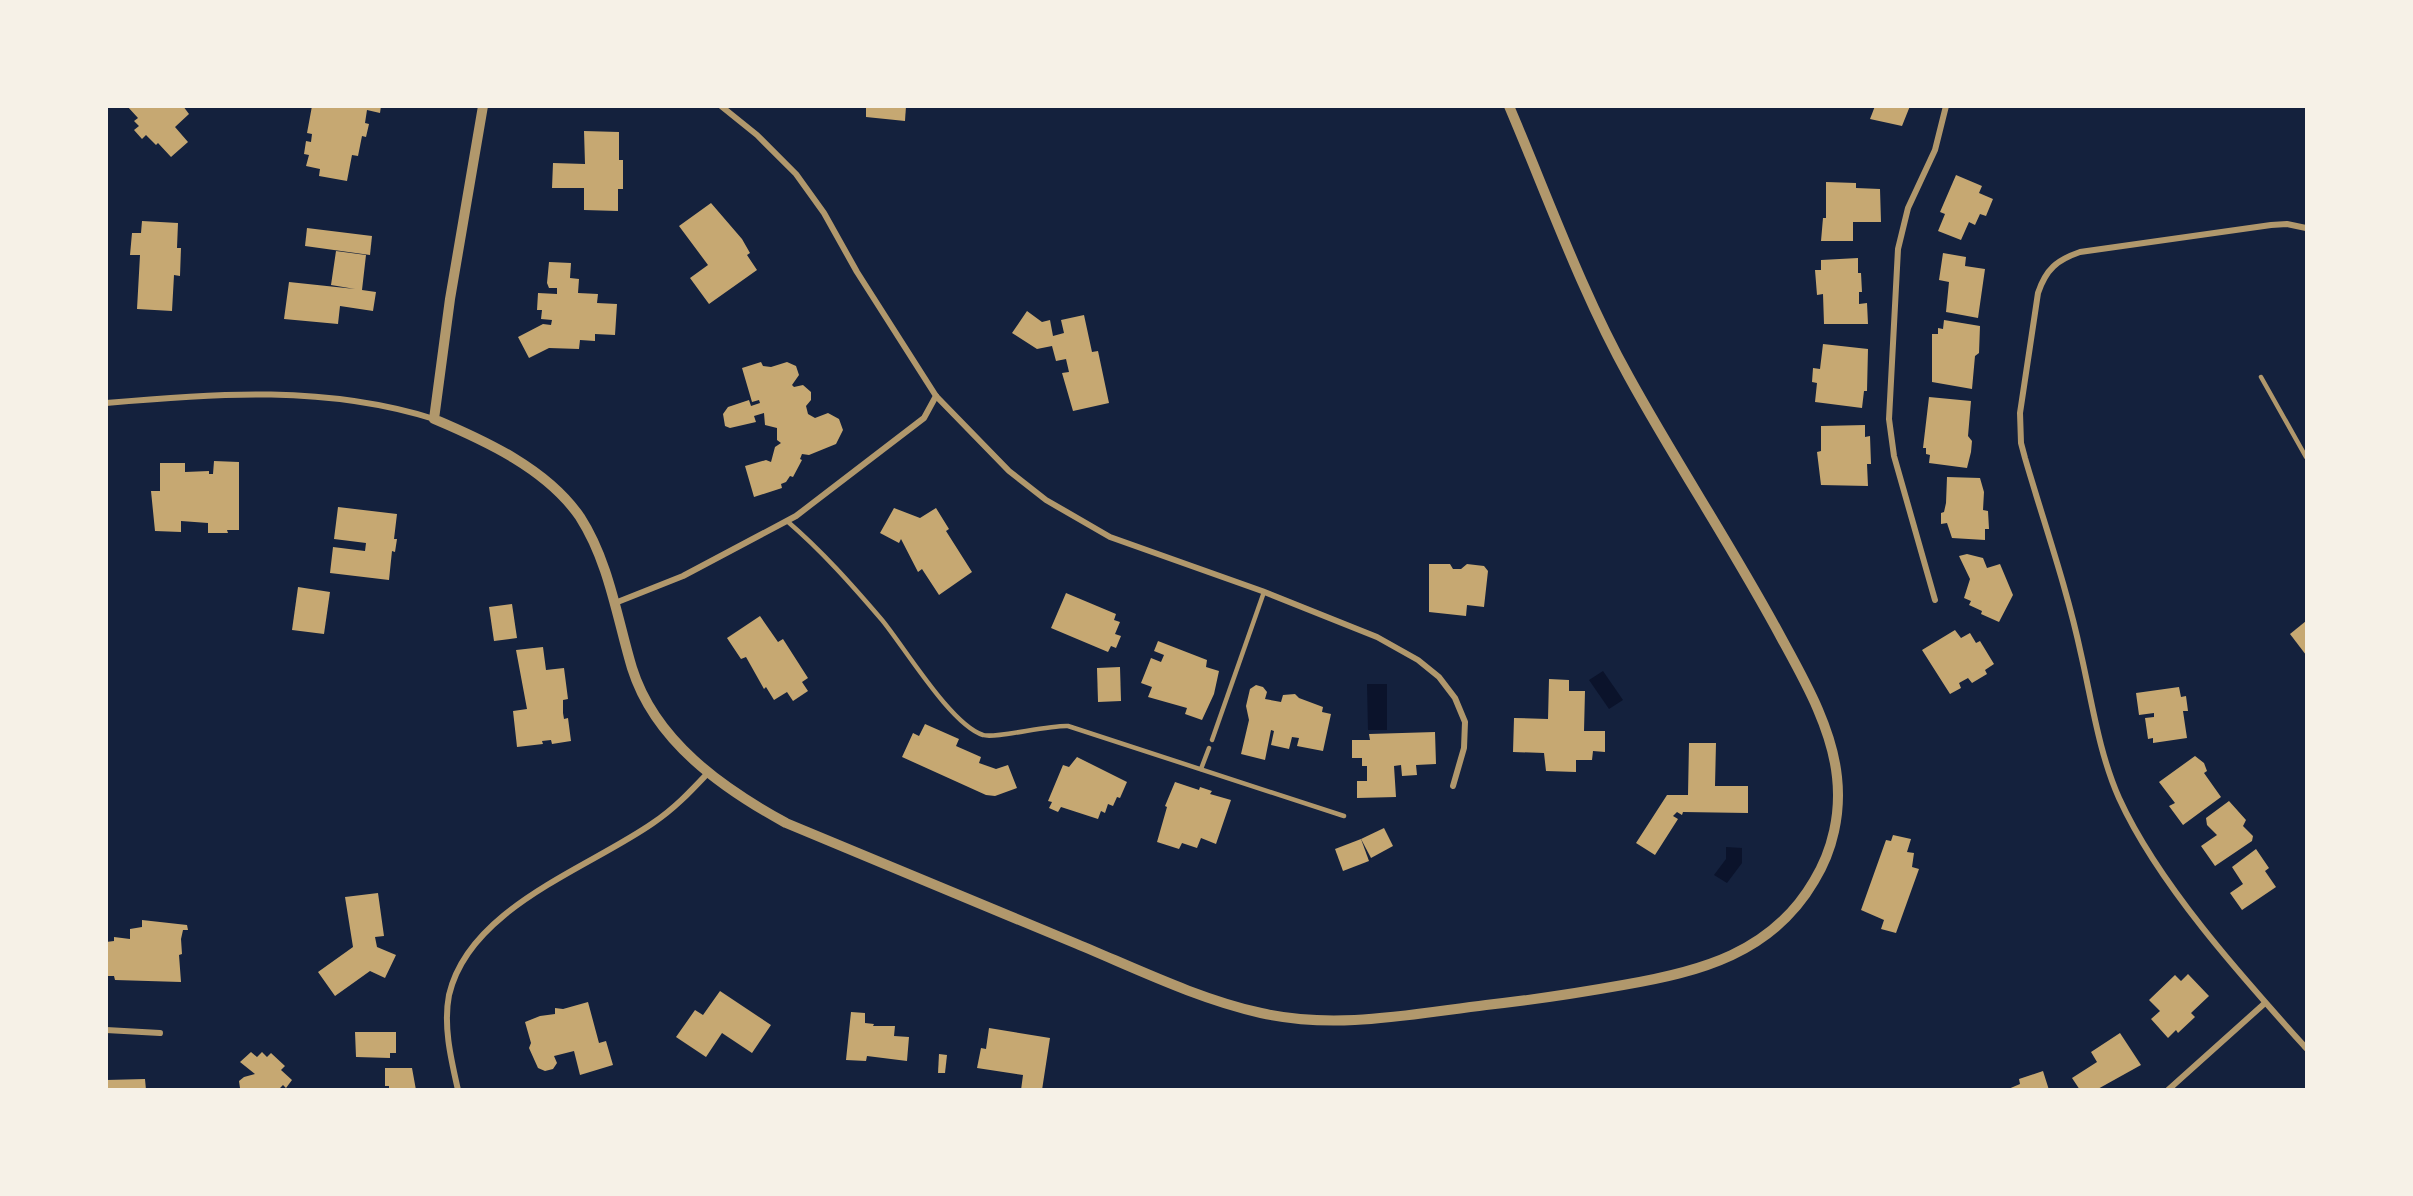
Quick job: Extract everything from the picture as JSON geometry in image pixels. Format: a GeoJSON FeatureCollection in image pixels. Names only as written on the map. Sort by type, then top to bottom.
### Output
{"type":"FeatureCollection","features":[{"type":"Feature","properties":{"kind":"street"},"geometry":{"type":"LineString","coordinates":[[434,419],[450,299],[483,106]]}},
{"type":"Feature","properties":{"kind":"street"},"geometry":{"type":"LineString","coordinates":[[721,106],[764,141],[801,182],[824,213],[856,272],[936,396],[1009,471],[1072,516],[1110,537],[1264,592],[1377,637],[1419,660],[1439,677],[1455,698],[1465,722],[1464,748],[1453,786]]}},
{"type":"Feature","properties":{"kind":"street"},"geometry":{"type":"LineString","coordinates":[[106,404],[195,395],[304,394],[413,412],[474,436],[517,461],[550,485],[570,505],[595,546],[615,603],[632,669],[642,693],[682,749],[707,774],[746,801],[786,823],[1170,983],[1229,1005],[1286,1018],[1356,1021],[1559,997],[1678,976],[1735,956],[1775,929],[1804,898],[1821,869],[1831,845],[1838,794],[1831,744],[1794,660],[1753,584],[1618,356],[1509,106]]}},
{"type":"Feature","properties":{"kind":"street"},"geometry":{"type":"LineString","coordinates":[[1935,600],[1894,456],[1889,419],[1898,249],[1908,208],[1935,150],[1946,106]]}},
{"type":"Feature","properties":{"kind":"street"},"geometry":{"type":"LineString","coordinates":[[2307,228],[2287,224],[2271,225],[2080,252],[2061,259],[2043,276],[2038,293],[2020,413],[2021,443],[2081,653],[2105,759],[2119,797],[2134,828],[2169,881],[2265,1003],[2307,1048]]}},
{"type":"Feature","properties":{"kind":"street"},"geometry":{"type":"LineString","coordinates":[[615,603],[683,576],[787,521],[924,418],[936,396]]}},
{"type":"Feature","properties":{"kind":"street"},"geometry":{"type":"LineString","coordinates":[[458,1089],[450,1054],[447,1022],[449,996],[467,952],[484,932],[519,904],[652,824],[682,801],[707,774]]}},
{"type":"Feature","properties":{"kind":"street"},"geometry":{"type":"LineString","coordinates":[[2168,1089],[2265,1003]]}},
{"type":"Feature","properties":{"kind":"street"},"geometry":{"type":"LineString","coordinates":[[106,1030],[160,1033]]}},
{"type":"Feature","properties":{"kind":"lane"},"geometry":{"type":"LineString","coordinates":[[2261,377],[2307,457]]}},
{"type":"Feature","properties":{"kind":"lane"},"geometry":{"type":"LineString","coordinates":[[787,521],[821,550],[883,622],[962,724],[985,736],[1053,725],[1068,726],[1344,816]]}},
{"type":"Feature","properties":{"kind":"lane"},"geometry":{"type":"LineString","coordinates":[[1212,740],[1264,592]]}},
{"type":"Feature","properties":{"kind":"lane"},"geometry":{"type":"LineString","coordinates":[[1201,769],[1209,748]]}},
{"type":"Feature","properties":{"kind":"water"},"geometry":{"type":"Polygon","coordinates":[[[1603,671],[1623,700],[1609,709],[1589,680],[1603,671]]]}},
{"type":"Feature","properties":{"kind":"water"},"geometry":{"type":"Polygon","coordinates":[[[1367,684],[1387,684],[1387,730],[1368,730],[1367,684]]]}},
{"type":"Feature","properties":{"kind":"water"},"geometry":{"type":"Polygon","coordinates":[[[1726,847],[1742,848],[1742,863],[1727,883],[1714,875],[1726,859],[1726,847]]]}},
{"type":"Feature","properties":{"kind":"building"},"geometry":{"type":"Polygon","coordinates":[[[127,106],[183,106],[189,114],[175,127],[188,142],[171,157],[158,143],[156,145],[146,135],[142,139],[134,130],[139,126],[134,121],[138,118],[127,106]]]}},
{"type":"Feature","properties":{"kind":"building"},"geometry":{"type":"Polygon","coordinates":[[[312,106],[381,106],[380,113],[367,110],[365,123],[369,124],[366,137],[362,136],[358,156],[352,155],[347,181],[319,176],[320,169],[306,166],[309,155],[304,154],[306,141],[311,142],[312,134],[307,133],[312,106]]]}},
{"type":"Feature","properties":{"kind":"building"},"geometry":{"type":"Polygon","coordinates":[[[866,106],[906,106],[905,121],[866,117],[866,106]]]}},
{"type":"Feature","properties":{"kind":"building"},"geometry":{"type":"Polygon","coordinates":[[[1875,106],[1910,106],[1902,126],[1870,119],[1875,106]]]}},
{"type":"Feature","properties":{"kind":"building"},"geometry":{"type":"Polygon","coordinates":[[[584,131],[619,132],[619,160],[623,160],[623,189],[618,189],[618,211],[584,210],[584,188],[552,188],[553,163],[585,164],[584,131]]]}},
{"type":"Feature","properties":{"kind":"building"},"geometry":{"type":"Polygon","coordinates":[[[1956,175],[1982,186],[1979,193],[1993,199],[1986,216],[1980,214],[1975,225],[1969,222],[1961,240],[1938,231],[1945,214],[1940,212],[1956,175]]]}},
{"type":"Feature","properties":{"kind":"building"},"geometry":{"type":"Polygon","coordinates":[[[1826,182],[1856,183],[1856,188],[1880,189],[1881,222],[1853,222],[1853,241],[1821,241],[1823,218],[1826,218],[1826,182]]]}},
{"type":"Feature","properties":{"kind":"building"},"geometry":{"type":"Polygon","coordinates":[[[711,203],[742,239],[750,253],[747,255],[757,270],[709,304],[690,278],[708,265],[679,226],[711,203]]]}},
{"type":"Feature","properties":{"kind":"building"},"geometry":{"type":"Polygon","coordinates":[[[142,221],[178,223],[177,248],[181,248],[180,276],[174,275],[172,311],[137,309],[140,255],[130,255],[132,233],[141,233],[142,221]]]}},
{"type":"Feature","properties":{"kind":"building"},"geometry":{"type":"Polygon","coordinates":[[[307,228],[372,236],[370,255],[305,246],[307,228]]]}},
{"type":"Feature","properties":{"kind":"building"},"geometry":{"type":"Polygon","coordinates":[[[336,251],[366,255],[362,290],[376,292],[373,311],[340,306],[338,324],[284,319],[289,282],[355,289],[331,285],[336,251]]]}},
{"type":"Feature","properties":{"kind":"building"},"geometry":{"type":"Polygon","coordinates":[[[1943,253],[1966,257],[1965,266],[1985,269],[1978,318],[1946,312],[1949,282],[1939,280],[1943,253]]]}},
{"type":"Feature","properties":{"kind":"building"},"geometry":{"type":"Polygon","coordinates":[[[1858,258],[1862,292],[1859,292],[1859,304],[1867,303],[1868,324],[1824,324],[1823,294],[1817,295],[1815,270],[1821,270],[1821,260],[1858,258]]]}},
{"type":"Feature","properties":{"kind":"building"},"geometry":{"type":"Polygon","coordinates":[[[549,262],[571,263],[570,278],[579,279],[578,293],[598,294],[597,303],[617,304],[615,335],[595,334],[595,341],[580,340],[579,349],[549,348],[529,358],[518,337],[543,324],[551,325],[552,320],[541,319],[542,310],[537,310],[538,293],[557,294],[557,288],[549,288],[547,283],[549,262]]]}},
{"type":"Feature","properties":{"kind":"building"},"geometry":{"type":"Polygon","coordinates":[[[1027,311],[1042,322],[1050,320],[1053,336],[1064,333],[1061,320],[1084,315],[1092,352],[1098,351],[1109,403],[1073,411],[1062,373],[1069,372],[1066,359],[1056,361],[1052,346],[1037,349],[1012,333],[1027,311]]]}},
{"type":"Feature","properties":{"kind":"building"},"geometry":{"type":"Polygon","coordinates":[[[1944,320],[1980,326],[1979,353],[1975,356],[1972,389],[1932,382],[1932,334],[1938,334],[1938,328],[1943,329],[1944,320]]]}},
{"type":"Feature","properties":{"kind":"building"},"geometry":{"type":"Polygon","coordinates":[[[1823,344],[1868,349],[1867,391],[1864,391],[1862,408],[1815,402],[1817,383],[1812,382],[1813,368],[1820,369],[1823,344]]]}},
{"type":"Feature","properties":{"kind":"building"},"geometry":{"type":"Polygon","coordinates":[[[761,362],[763,366],[771,367],[787,362],[796,366],[799,375],[792,385],[794,387],[803,385],[811,392],[811,400],[806,406],[808,414],[815,418],[828,413],[839,419],[843,430],[836,444],[809,455],[802,454],[800,459],[802,460],[793,477],[790,476],[786,482],[781,484],[782,488],[754,497],[745,466],[766,460],[771,462],[775,447],[781,443],[777,440],[777,428],[765,425],[764,413],[754,416],[756,422],[730,428],[725,426],[723,414],[728,407],[749,400],[751,406],[760,403],[759,400],[752,402],[742,368],[761,362]]]}},
{"type":"Feature","properties":{"kind":"building"},"geometry":{"type":"Polygon","coordinates":[[[1929,397],[1971,401],[1968,436],[1972,441],[1967,468],[1929,463],[1930,455],[1926,454],[1926,448],[1923,448],[1929,397]]]}},
{"type":"Feature","properties":{"kind":"building"},"geometry":{"type":"Polygon","coordinates":[[[1865,425],[1865,437],[1870,436],[1871,464],[1867,464],[1868,486],[1821,485],[1817,452],[1821,451],[1821,426],[1865,425]]]}},
{"type":"Feature","properties":{"kind":"building"},"geometry":{"type":"Polygon","coordinates":[[[214,461],[239,462],[239,530],[227,530],[228,533],[208,533],[208,523],[181,521],[181,532],[155,531],[151,491],[160,491],[160,463],[185,463],[185,472],[209,471],[209,474],[213,474],[214,461]]]}},
{"type":"Feature","properties":{"kind":"building"},"geometry":{"type":"Polygon","coordinates":[[[1947,477],[1980,478],[1984,492],[1983,510],[1988,511],[1989,529],[1985,529],[1985,540],[1952,538],[1947,523],[1941,524],[1941,513],[1944,512],[1946,503],[1947,477]]]}},
{"type":"Feature","properties":{"kind":"building"},"geometry":{"type":"Polygon","coordinates":[[[338,507],[397,514],[394,539],[397,539],[395,552],[392,551],[389,580],[330,573],[333,547],[365,551],[366,543],[334,539],[338,507]]]}},
{"type":"Feature","properties":{"kind":"building"},"geometry":{"type":"Polygon","coordinates":[[[894,508],[920,518],[936,508],[949,529],[946,531],[972,572],[939,595],[922,569],[918,572],[901,539],[899,543],[880,533],[894,508]]]}},
{"type":"Feature","properties":{"kind":"building"},"geometry":{"type":"Polygon","coordinates":[[[1967,554],[1983,558],[1987,568],[2000,564],[2013,595],[1999,622],[1981,614],[1982,611],[1969,605],[1971,601],[1964,598],[1970,579],[1959,556],[1967,554]]]}},
{"type":"Feature","properties":{"kind":"building"},"geometry":{"type":"Polygon","coordinates":[[[1429,564],[1450,564],[1453,569],[1461,569],[1467,564],[1484,566],[1488,571],[1484,607],[1467,605],[1466,616],[1429,612],[1429,564]]]}},
{"type":"Feature","properties":{"kind":"building"},"geometry":{"type":"Polygon","coordinates":[[[298,587],[330,592],[324,634],[292,630],[298,587]]]}},
{"type":"Feature","properties":{"kind":"building"},"geometry":{"type":"Polygon","coordinates":[[[1066,593],[1116,614],[1114,620],[1120,622],[1115,634],[1121,636],[1116,648],[1111,646],[1108,652],[1051,628],[1066,593]]]}},
{"type":"Feature","properties":{"kind":"building"},"geometry":{"type":"Polygon","coordinates":[[[512,604],[517,638],[494,641],[489,607],[512,604]]]}},
{"type":"Feature","properties":{"kind":"building"},"geometry":{"type":"Polygon","coordinates":[[[760,616],[778,642],[783,639],[808,678],[802,682],[808,691],[793,701],[787,692],[774,700],[766,687],[764,689],[746,657],[741,659],[727,638],[760,616]]]}},
{"type":"Feature","properties":{"kind":"building"},"geometry":{"type":"Polygon","coordinates":[[[2306,621],[2306,655],[2290,634],[2306,621]]]}},
{"type":"Feature","properties":{"kind":"building"},"geometry":{"type":"Polygon","coordinates":[[[1955,630],[1961,638],[1970,633],[1976,643],[1980,641],[1994,664],[1985,670],[1987,674],[1972,683],[1968,678],[1959,683],[1961,688],[1950,694],[1922,650],[1955,630]]]}},
{"type":"Feature","properties":{"kind":"building"},"geometry":{"type":"Polygon","coordinates":[[[1158,641],[1207,660],[1206,667],[1219,671],[1214,694],[1202,720],[1185,714],[1187,708],[1148,697],[1152,687],[1141,683],[1151,658],[1161,662],[1164,655],[1154,651],[1158,641]]]}},
{"type":"Feature","properties":{"kind":"building"},"geometry":{"type":"Polygon","coordinates":[[[543,647],[546,670],[564,668],[568,699],[563,700],[563,713],[564,719],[568,718],[571,741],[552,744],[551,740],[542,741],[543,744],[517,747],[513,711],[527,709],[516,650],[543,647]]]}},
{"type":"Feature","properties":{"kind":"building"},"geometry":{"type":"Polygon","coordinates":[[[1120,667],[1121,701],[1098,702],[1097,668],[1120,667]]]}},
{"type":"Feature","properties":{"kind":"building"},"geometry":{"type":"Polygon","coordinates":[[[1549,679],[1569,680],[1569,691],[1585,691],[1584,731],[1605,731],[1605,752],[1593,751],[1592,760],[1576,760],[1576,772],[1546,771],[1544,753],[1513,752],[1514,718],[1548,719],[1549,679]]]}},
{"type":"Feature","properties":{"kind":"building"},"geometry":{"type":"Polygon","coordinates":[[[1256,685],[1263,687],[1267,692],[1265,699],[1281,702],[1283,695],[1295,694],[1299,698],[1323,707],[1322,712],[1331,714],[1323,751],[1297,746],[1299,738],[1292,737],[1289,749],[1271,745],[1274,731],[1271,730],[1265,760],[1241,754],[1249,720],[1246,706],[1250,689],[1256,685]]]}},
{"type":"Feature","properties":{"kind":"building"},"geometry":{"type":"Polygon","coordinates":[[[2179,687],[2181,697],[2186,696],[2188,711],[2183,711],[2187,738],[2153,743],[2153,738],[2148,739],[2145,718],[2154,717],[2154,713],[2139,715],[2136,693],[2179,687]]]}},
{"type":"Feature","properties":{"kind":"building"},"geometry":{"type":"Polygon","coordinates":[[[925,724],[959,739],[956,746],[981,757],[979,763],[996,769],[1008,765],[1017,788],[995,796],[986,795],[902,757],[913,733],[919,736],[925,724]]]}},
{"type":"Feature","properties":{"kind":"building"},"geometry":{"type":"Polygon","coordinates":[[[1435,732],[1436,764],[1416,765],[1417,775],[1402,776],[1401,765],[1394,766],[1396,797],[1357,798],[1357,781],[1367,781],[1367,766],[1362,766],[1362,758],[1352,758],[1352,740],[1370,740],[1369,734],[1435,732]]]}},
{"type":"Feature","properties":{"kind":"building"},"geometry":{"type":"Polygon","coordinates":[[[1689,743],[1716,743],[1715,786],[1748,786],[1748,813],[1683,812],[1682,815],[1677,812],[1673,816],[1678,819],[1655,855],[1636,843],[1667,795],[1688,795],[1689,743]]]}},
{"type":"Feature","properties":{"kind":"building"},"geometry":{"type":"Polygon","coordinates":[[[2195,756],[2204,763],[2207,771],[2204,773],[2221,797],[2183,825],[2169,806],[2175,803],[2159,782],[2195,756]]]}},
{"type":"Feature","properties":{"kind":"building"},"geometry":{"type":"Polygon","coordinates":[[[1077,757],[1127,782],[1120,798],[1117,797],[1113,806],[1108,804],[1105,813],[1101,811],[1098,819],[1061,807],[1058,812],[1049,808],[1052,802],[1048,801],[1063,765],[1069,767],[1077,757]]]}},
{"type":"Feature","properties":{"kind":"building"},"geometry":{"type":"Polygon","coordinates":[[[1175,782],[1199,790],[1200,787],[1212,791],[1210,794],[1231,800],[1216,844],[1201,838],[1197,848],[1182,843],[1179,849],[1157,842],[1167,807],[1165,806],[1175,782]]]}},
{"type":"Feature","properties":{"kind":"building"},"geometry":{"type":"Polygon","coordinates":[[[2229,801],[2246,820],[2243,826],[2253,836],[2252,841],[2215,866],[2201,846],[2217,835],[2207,825],[2206,818],[2229,801]]]}},
{"type":"Feature","properties":{"kind":"building"},"geometry":{"type":"Polygon","coordinates":[[[1384,828],[1393,846],[1371,858],[1361,839],[1384,828]]]}},
{"type":"Feature","properties":{"kind":"building"},"geometry":{"type":"Polygon","coordinates":[[[1893,835],[1911,839],[1907,852],[1914,853],[1912,867],[1919,869],[1896,933],[1881,929],[1884,920],[1861,910],[1886,840],[1891,841],[1893,835]]]}},
{"type":"Feature","properties":{"kind":"building"},"geometry":{"type":"Polygon","coordinates":[[[1361,839],[1369,861],[1343,871],[1335,849],[1361,839]]]}},
{"type":"Feature","properties":{"kind":"building"},"geometry":{"type":"Polygon","coordinates":[[[2256,849],[2269,868],[2265,871],[2276,887],[2242,910],[2230,893],[2243,884],[2232,867],[2256,849]]]}},
{"type":"Feature","properties":{"kind":"building"},"geometry":{"type":"Polygon","coordinates":[[[378,893],[384,936],[375,937],[377,947],[396,955],[385,978],[370,971],[335,996],[318,972],[353,947],[345,897],[378,893]]]}},
{"type":"Feature","properties":{"kind":"building"},"geometry":{"type":"Polygon","coordinates":[[[142,920],[187,925],[188,930],[183,930],[181,939],[182,954],[179,955],[181,982],[115,980],[114,976],[106,976],[106,942],[114,941],[114,937],[130,939],[130,929],[142,927],[142,920]]]}},
{"type":"Feature","properties":{"kind":"building"},"geometry":{"type":"Polygon","coordinates":[[[2188,974],[2209,996],[2191,1013],[2195,1017],[2178,1033],[2176,1030],[2168,1038],[2151,1019],[2160,1011],[2149,1000],[2175,975],[2181,981],[2188,974]]]}},
{"type":"Feature","properties":{"kind":"building"},"geometry":{"type":"Polygon","coordinates":[[[720,991],[771,1025],[752,1053],[722,1033],[706,1057],[676,1037],[695,1010],[703,1015],[720,991]]]}},
{"type":"Feature","properties":{"kind":"building"},"geometry":{"type":"Polygon","coordinates":[[[588,1002],[599,1043],[606,1041],[613,1065],[580,1075],[574,1051],[554,1056],[557,1063],[553,1069],[545,1071],[538,1068],[529,1048],[531,1043],[525,1022],[540,1016],[555,1014],[555,1008],[563,1009],[588,1002]]]}},
{"type":"Feature","properties":{"kind":"building"},"geometry":{"type":"Polygon","coordinates":[[[851,1012],[865,1013],[865,1023],[874,1024],[873,1026],[895,1026],[894,1036],[909,1037],[907,1061],[867,1056],[866,1061],[846,1060],[851,1012]]]}},
{"type":"Feature","properties":{"kind":"building"},"geometry":{"type":"Polygon","coordinates":[[[989,1028],[1050,1038],[1042,1090],[1021,1090],[1023,1075],[977,1068],[981,1048],[986,1049],[989,1028]]]}},
{"type":"Feature","properties":{"kind":"building"},"geometry":{"type":"Polygon","coordinates":[[[355,1032],[396,1032],[396,1053],[390,1053],[390,1058],[356,1057],[355,1032]]]}},
{"type":"Feature","properties":{"kind":"building"},"geometry":{"type":"Polygon","coordinates":[[[2120,1033],[2141,1065],[2096,1090],[2080,1090],[2072,1078],[2097,1062],[2091,1052],[2120,1033]]]}},
{"type":"Feature","properties":{"kind":"building"},"geometry":{"type":"Polygon","coordinates":[[[251,1052],[257,1057],[262,1052],[267,1057],[271,1053],[285,1066],[281,1070],[292,1080],[286,1088],[283,1085],[278,1090],[240,1088],[239,1081],[255,1074],[240,1062],[251,1052]]]}},
{"type":"Feature","properties":{"kind":"building"},"geometry":{"type":"Polygon","coordinates":[[[939,1054],[947,1055],[945,1073],[938,1073],[939,1054]]]}},
{"type":"Feature","properties":{"kind":"building"},"geometry":{"type":"Polygon","coordinates":[[[385,1068],[412,1068],[416,1090],[389,1090],[389,1086],[385,1086],[385,1068]]]}},
{"type":"Feature","properties":{"kind":"building"},"geometry":{"type":"Polygon","coordinates":[[[2043,1071],[2049,1090],[2006,1090],[2020,1084],[2019,1079],[2043,1071]]]}},
{"type":"Feature","properties":{"kind":"building"},"geometry":{"type":"Polygon","coordinates":[[[145,1079],[146,1090],[106,1090],[106,1080],[145,1079]]]}}]}
